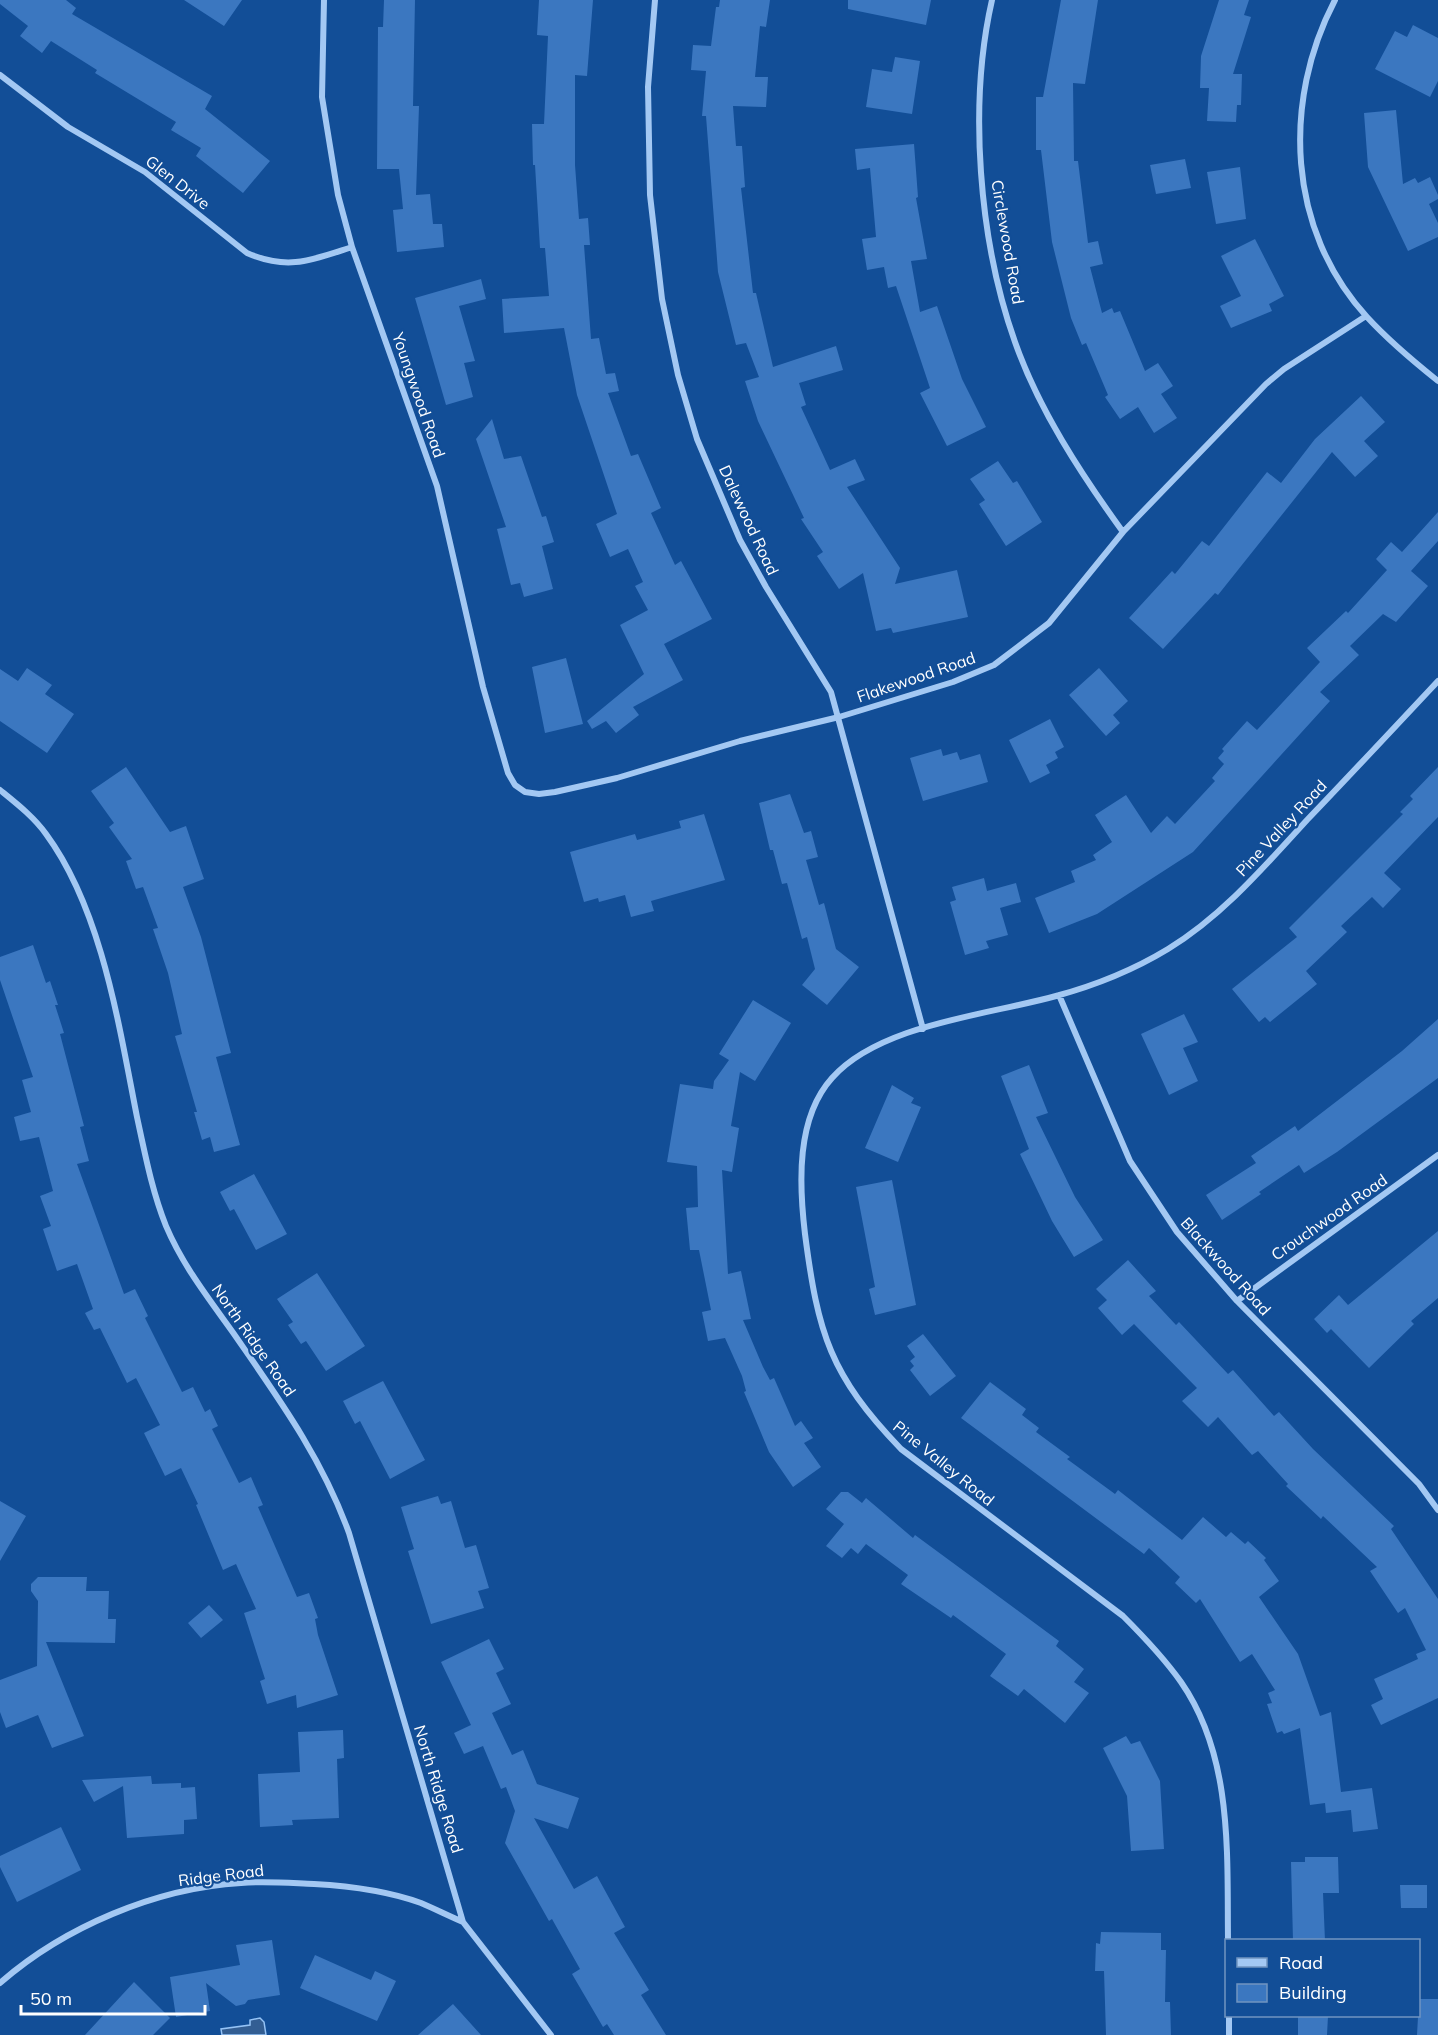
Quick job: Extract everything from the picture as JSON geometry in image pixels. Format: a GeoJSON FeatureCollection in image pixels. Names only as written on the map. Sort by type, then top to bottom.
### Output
{"type":"FeatureCollection","features":[{"type":"Feature","properties":{"kind":"street","name":"Youngwood Road"},"geometry":{"type":"LineString","coordinates":[[324,0],[322,98],[338,195],[352,248],[437,486],[483,687],[508,773],[515,785],[525,792]]}},
{"type":"Feature","properties":{"kind":"street","name":"Dalewood Road"},"geometry":{"type":"LineString","coordinates":[[656,0],[648,87],[650,195],[662,299],[678,375],[697,439],[740,540],[831,692],[923,1029]]}},
{"type":"Feature","properties":{"kind":"street","name":"Circlewood Road"},"geometry":{"type":"LineString","coordinates":[[992,0],[981,68],[978,126],[993,256],[1003,301],[1015,342],[1045,408],[1080,468],[1123,532]]}},
{"type":"Feature","properties":{"kind":"street"},"geometry":{"type":"LineString","coordinates":[[1335,0],[1313,51],[1306,76],[1300,114],[1300,165],[1308,205],[1320,242],[1339,278],[1366,316],[1438,381]]}},
{"type":"Feature","properties":{"kind":"street","name":"Glen Drive"},"geometry":{"type":"LineString","coordinates":[[0,75],[68,127],[145,172],[247,253],[264,261],[285,265],[309,261],[352,248]]}},
{"type":"Feature","properties":{"kind":"street","name":"Flakewood Road"},"geometry":{"type":"LineString","coordinates":[[525,792],[539,794],[618,778],[740,741],[839,717],[953,682],[1002,660],[1048,623],[1123,532],[1266,384],[1284,369],[1366,316]]}},
{"type":"Feature","properties":{"kind":"street","name":"Pine Valley Road"},"geometry":{"type":"LineString","coordinates":[[1228,1939],[1226,1825],[1220,1777],[1203,1726],[1183,1684],[1153,1646],[1123,1616],[901,1449],[871,1418],[849,1388],[833,1359],[819,1321],[804,1220],[802,1179],[808,1124],[830,1080],[852,1059],[882,1042],[923,1029],[1059,995],[1126,970],[1164,951],[1213,916],[1268,863],[1438,681]]}},
{"type":"Feature","properties":{"kind":"street","name":"North Ridge Road"},"geometry":{"type":"LineString","coordinates":[[0,790],[45,832],[69,869],[86,907],[120,1030],[148,1168],[165,1224],[178,1254],[285,1407],[333,1489],[352,1545],[463,1922]]}},
{"type":"Feature","properties":{"kind":"street","name":"Blackwood Road"},"geometry":{"type":"LineString","coordinates":[[1059,995],[1130,1161],[1177,1232],[1237,1301],[1419,1484],[1438,1510]]}},
{"type":"Feature","properties":{"kind":"street","name":"Crouchwood Road"},"geometry":{"type":"LineString","coordinates":[[1237,1301],[1438,1155]]}},
{"type":"Feature","properties":{"kind":"street","name":"Ridge Road"},"geometry":{"type":"LineString","coordinates":[[0,1983],[47,1947],[89,1926],[155,1898],[210,1886],[273,1882],[340,1886],[404,1898],[463,1922]]}},
{"type":"Feature","properties":{"kind":"street"},"geometry":{"type":"LineString","coordinates":[[463,1922],[551,2035]]}},
{"type":"Feature","properties":{"kind":"street"},"geometry":{"type":"LineString","coordinates":[[1229,2017],[1229,2035]]}},
{"type":"Feature","properties":{"kind":"water"},"geometry":{"type":"Polygon","coordinates":[[[260,2018],[264,2022],[266,2035],[222,2035],[221,2029],[250,2025],[250,2020],[260,2018]]]}},
{"type":"Feature","properties":{"kind":"building"},"geometry":{"type":"Polygon","coordinates":[[[0,0],[66,0],[76,8],[72,14],[212,96],[205,109],[270,161],[243,193],[196,156],[201,148],[171,130],[176,122],[95,73],[97,70],[51,41],[42,53],[20,36],[28,26],[0,4],[0,0]]]}},
{"type":"Feature","properties":{"kind":"building"},"geometry":{"type":"Polygon","coordinates":[[[184,0],[242,0],[224,26],[184,0]]]}},
{"type":"Feature","properties":{"kind":"building"},"geometry":{"type":"Polygon","coordinates":[[[384,0],[415,0],[413,106],[419,106],[416,195],[430,194],[433,224],[442,224],[444,247],[397,252],[393,210],[403,209],[399,169],[377,169],[378,27],[383,27],[384,0]]]}},
{"type":"Feature","properties":{"kind":"building"},"geometry":{"type":"Polygon","coordinates":[[[539,0],[593,0],[587,76],[575,75],[575,165],[579,219],[588,218],[590,245],[584,245],[591,339],[599,338],[606,374],[615,373],[619,391],[608,393],[631,456],[638,454],[661,508],[651,513],[675,565],[681,561],[712,619],[664,644],[683,680],[633,707],[639,715],[616,733],[606,721],[592,729],[587,721],[644,674],[620,625],[648,610],[635,586],[643,582],[628,549],[610,557],[596,524],[617,514],[577,395],[564,328],[504,333],[502,299],[549,296],[545,248],[540,248],[535,165],[533,165],[532,124],[544,124],[548,36],[537,35],[539,0]]]}},
{"type":"Feature","properties":{"kind":"building"},"geometry":{"type":"Polygon","coordinates":[[[720,0],[770,0],[766,27],[760,26],[755,77],[768,77],[766,107],[733,106],[736,146],[742,146],[745,187],[741,188],[753,293],[756,293],[773,367],[836,346],[843,370],[799,383],[806,405],[801,407],[830,470],[855,459],[865,480],[847,487],[900,568],[895,584],[957,570],[968,617],[893,633],[891,628],[876,631],[863,573],[839,589],[817,556],[823,552],[801,519],[804,518],[758,421],[745,381],[759,377],[746,343],[736,345],[718,272],[706,116],[702,116],[706,71],[691,70],[693,45],[711,46],[716,7],[719,7],[720,0]]]}},
{"type":"Feature","properties":{"kind":"building"},"geometry":{"type":"Polygon","coordinates":[[[848,0],[931,0],[926,25],[848,9],[848,0]]]}},
{"type":"Feature","properties":{"kind":"building"},"geometry":{"type":"Polygon","coordinates":[[[1061,0],[1098,0],[1085,84],[1073,83],[1074,161],[1078,161],[1088,243],[1098,241],[1103,264],[1090,267],[1102,313],[1112,308],[1114,313],[1120,311],[1145,371],[1158,363],[1173,386],[1161,394],[1177,418],[1154,433],[1138,407],[1120,419],[1105,397],[1108,395],[1086,343],[1082,345],[1071,318],[1052,242],[1041,150],[1036,150],[1036,97],[1043,97],[1061,0]]]}},
{"type":"Feature","properties":{"kind":"building"},"geometry":{"type":"Polygon","coordinates":[[[1219,0],[1249,0],[1244,15],[1251,17],[1233,74],[1242,74],[1241,105],[1237,105],[1236,122],[1207,121],[1209,88],[1200,88],[1201,56],[1219,0]]]}},
{"type":"Feature","properties":{"kind":"building"},"geometry":{"type":"Polygon","coordinates":[[[1413,25],[1438,38],[1438,81],[1430,97],[1375,69],[1395,31],[1407,37],[1413,25]]]}},
{"type":"Feature","properties":{"kind":"building"},"geometry":{"type":"Polygon","coordinates":[[[895,57],[920,61],[912,114],[866,107],[872,69],[892,72],[895,57]]]}},
{"type":"Feature","properties":{"kind":"building"},"geometry":{"type":"Polygon","coordinates":[[[1396,110],[1403,184],[1415,178],[1418,183],[1430,177],[1438,195],[1438,199],[1429,204],[1438,223],[1438,237],[1408,251],[1368,167],[1364,113],[1396,110]]]}},
{"type":"Feature","properties":{"kind":"building"},"geometry":{"type":"Polygon","coordinates":[[[914,144],[918,197],[916,198],[927,259],[911,261],[920,312],[937,306],[962,379],[986,427],[947,446],[920,393],[930,388],[896,286],[888,288],[884,267],[867,270],[862,239],[876,237],[870,168],[857,170],[855,149],[914,144]]]}},
{"type":"Feature","properties":{"kind":"building"},"geometry":{"type":"Polygon","coordinates":[[[1185,159],[1191,188],[1156,194],[1150,165],[1185,159]]]}},
{"type":"Feature","properties":{"kind":"building"},"geometry":{"type":"Polygon","coordinates":[[[1240,167],[1246,219],[1216,224],[1207,172],[1240,167]]]}},
{"type":"Feature","properties":{"kind":"building"},"geometry":{"type":"Polygon","coordinates":[[[1255,239],[1284,296],[1269,304],[1272,311],[1231,328],[1220,306],[1241,296],[1221,256],[1255,239]]]}},
{"type":"Feature","properties":{"kind":"building"},"geometry":{"type":"Polygon","coordinates":[[[481,279],[486,299],[459,306],[475,361],[464,363],[473,397],[446,405],[415,298],[481,279]]]}},
{"type":"Feature","properties":{"kind":"building"},"geometry":{"type":"Polygon","coordinates":[[[1361,396],[1385,422],[1364,441],[1378,456],[1355,477],[1332,452],[1218,595],[1215,593],[1163,649],[1129,618],[1172,571],[1175,574],[1202,541],[1209,546],[1267,472],[1281,483],[1315,439],[1361,396]]]}},
{"type":"Feature","properties":{"kind":"building"},"geometry":{"type":"Polygon","coordinates":[[[492,419],[504,459],[521,456],[542,517],[546,516],[554,542],[542,546],[553,589],[524,597],[520,583],[511,585],[497,529],[506,527],[476,439],[492,419]]]}},
{"type":"Feature","properties":{"kind":"building"},"geometry":{"type":"Polygon","coordinates":[[[998,461],[1013,483],[1017,481],[1042,522],[1006,546],[979,504],[985,500],[970,479],[998,461]]]}},
{"type":"Feature","properties":{"kind":"building"},"geometry":{"type":"Polygon","coordinates":[[[1438,512],[1438,541],[1411,571],[1428,586],[1396,622],[1383,614],[1350,646],[1359,655],[1320,692],[1330,701],[1193,852],[1097,914],[1049,933],[1035,898],[1075,882],[1071,871],[1096,860],[1093,855],[1112,842],[1095,815],[1126,795],[1151,833],[1167,816],[1175,824],[1215,781],[1212,778],[1224,764],[1218,758],[1224,751],[1222,749],[1247,721],[1257,730],[1320,662],[1307,648],[1346,611],[1348,613],[1387,570],[1376,559],[1391,542],[1402,552],[1438,512]]]}},
{"type":"Feature","properties":{"kind":"building"},"geometry":{"type":"Polygon","coordinates":[[[566,658],[583,724],[545,733],[532,667],[566,658]]]}},
{"type":"Feature","properties":{"kind":"building"},"geometry":{"type":"Polygon","coordinates":[[[27,668],[52,685],[45,694],[74,714],[47,753],[0,721],[0,669],[18,681],[27,668]]]}},
{"type":"Feature","properties":{"kind":"building"},"geometry":{"type":"Polygon","coordinates":[[[1099,668],[1128,701],[1113,715],[1120,723],[1106,736],[1069,695],[1099,668]]]}},
{"type":"Feature","properties":{"kind":"building"},"geometry":{"type":"Polygon","coordinates":[[[1050,719],[1064,747],[1055,752],[1058,758],[1046,765],[1050,773],[1030,783],[1009,740],[1050,719]]]}},
{"type":"Feature","properties":{"kind":"building"},"geometry":{"type":"Polygon","coordinates":[[[941,749],[943,756],[957,752],[960,760],[980,754],[988,782],[923,801],[910,758],[941,749]]]}},
{"type":"Feature","properties":{"kind":"building"},"geometry":{"type":"Polygon","coordinates":[[[126,767],[170,832],[186,826],[204,879],[183,887],[201,937],[231,1053],[216,1057],[240,1145],[214,1152],[210,1137],[202,1140],[194,1112],[197,1112],[175,1036],[182,1034],[168,973],[153,929],[158,928],[143,887],[136,889],[126,861],[132,859],[109,827],[114,823],[91,791],[126,767]]]}},
{"type":"Feature","properties":{"kind":"building"},"geometry":{"type":"Polygon","coordinates":[[[1438,767],[1438,817],[1384,873],[1401,889],[1383,908],[1372,897],[1341,926],[1347,932],[1306,971],[1317,984],[1270,1022],[1265,1017],[1259,1022],[1232,989],[1297,937],[1289,928],[1403,814],[1400,812],[1413,799],[1410,796],[1438,767]]]}},
{"type":"Feature","properties":{"kind":"building"},"geometry":{"type":"Polygon","coordinates":[[[790,794],[804,833],[811,831],[818,857],[806,860],[819,905],[824,903],[836,949],[859,967],[827,1005],[802,985],[815,969],[807,937],[802,939],[787,883],[782,884],[773,850],[770,850],[759,803],[790,794]]]}},
{"type":"Feature","properties":{"kind":"building"},"geometry":{"type":"Polygon","coordinates":[[[704,814],[725,880],[651,901],[654,911],[631,917],[625,895],[599,902],[598,898],[584,902],[570,852],[635,834],[637,840],[681,828],[679,821],[704,814]]]}},
{"type":"Feature","properties":{"kind":"building"},"geometry":{"type":"Polygon","coordinates":[[[984,878],[987,891],[1016,883],[1021,902],[1000,908],[1008,935],[986,941],[989,948],[965,955],[950,902],[956,900],[952,887],[984,878]]]}},
{"type":"Feature","properties":{"kind":"building"},"geometry":{"type":"Polygon","coordinates":[[[33,945],[46,983],[50,981],[58,1005],[55,1005],[64,1033],[60,1034],[84,1126],[80,1127],[89,1161],[77,1164],[124,1294],[135,1289],[148,1316],[145,1318],[182,1392],[193,1387],[205,1412],[210,1409],[218,1426],[212,1429],[239,1483],[251,1477],[263,1505],[258,1507],[297,1597],[309,1593],[318,1618],[315,1619],[318,1635],[338,1695],[297,1708],[296,1695],[267,1704],[260,1681],[265,1679],[244,1613],[256,1609],[236,1564],[223,1570],[196,1505],[198,1504],[181,1468],[165,1476],[144,1433],[160,1425],[136,1378],[127,1383],[100,1328],[94,1330],[85,1313],[93,1309],[77,1264],[57,1271],[43,1229],[51,1226],[40,1196],[53,1191],[39,1137],[20,1141],[14,1117],[31,1112],[22,1080],[33,1077],[0,980],[0,957],[33,945]]]}},
{"type":"Feature","properties":{"kind":"building"},"geometry":{"type":"Polygon","coordinates":[[[753,1000],[791,1023],[755,1081],[740,1072],[731,1126],[739,1128],[732,1172],[722,1170],[728,1274],[741,1271],[751,1319],[743,1320],[763,1367],[770,1380],[774,1378],[795,1426],[801,1421],[813,1438],[804,1443],[821,1467],[793,1487],[769,1452],[744,1392],[746,1391],[742,1376],[725,1338],[708,1341],[702,1312],[711,1310],[699,1250],[690,1250],[686,1208],[698,1207],[697,1166],[667,1162],[680,1084],[713,1089],[714,1081],[729,1060],[719,1054],[753,1000]]]}},
{"type":"Feature","properties":{"kind":"building"},"geometry":{"type":"Polygon","coordinates":[[[1184,1014],[1198,1042],[1183,1048],[1198,1081],[1169,1095],[1141,1034],[1184,1014]]]}},
{"type":"Feature","properties":{"kind":"building"},"geometry":{"type":"Polygon","coordinates":[[[1438,1019],[1438,1078],[1337,1152],[1304,1173],[1299,1165],[1222,1220],[1206,1195],[1256,1163],[1251,1156],[1295,1126],[1298,1131],[1402,1051],[1438,1019]]]}},
{"type":"Feature","properties":{"kind":"building"},"geometry":{"type":"Polygon","coordinates":[[[1029,1065],[1048,1113],[1036,1117],[1075,1197],[1103,1240],[1074,1257],[1052,1221],[1020,1154],[1029,1149],[1001,1076],[1029,1065]]]}},
{"type":"Feature","properties":{"kind":"building"},"geometry":{"type":"Polygon","coordinates":[[[892,1085],[914,1098],[911,1103],[921,1107],[898,1162],[865,1148],[892,1085]]]}},
{"type":"Feature","properties":{"kind":"building"},"geometry":{"type":"Polygon","coordinates":[[[254,1174],[287,1234],[256,1250],[234,1209],[230,1211],[220,1192],[254,1174]]]}},
{"type":"Feature","properties":{"kind":"building"},"geometry":{"type":"Polygon","coordinates":[[[892,1180],[916,1305],[875,1315],[869,1289],[875,1287],[856,1187],[892,1180]]]}},
{"type":"Feature","properties":{"kind":"building"},"geometry":{"type":"Polygon","coordinates":[[[1438,1231],[1438,1298],[1411,1321],[1414,1324],[1369,1368],[1331,1329],[1327,1333],[1314,1319],[1339,1295],[1348,1305],[1438,1231]]]}},
{"type":"Feature","properties":{"kind":"building"},"geometry":{"type":"Polygon","coordinates":[[[1128,1260],[1156,1291],[1149,1296],[1176,1325],[1179,1322],[1228,1374],[1233,1370],[1274,1416],[1279,1412],[1313,1449],[1394,1526],[1391,1529],[1438,1599],[1438,1698],[1381,1725],[1371,1705],[1383,1699],[1374,1679],[1418,1659],[1416,1654],[1426,1650],[1405,1608],[1398,1613],[1370,1571],[1377,1567],[1323,1516],[1321,1519],[1286,1486],[1288,1484],[1258,1451],[1252,1455],[1218,1417],[1208,1427],[1182,1401],[1197,1388],[1134,1324],[1122,1335],[1098,1308],[1107,1300],[1096,1289],[1128,1260]]]}},
{"type":"Feature","properties":{"kind":"building"},"geometry":{"type":"Polygon","coordinates":[[[317,1273],[365,1346],[326,1371],[306,1341],[301,1344],[288,1325],[293,1322],[277,1299],[317,1273]]]}},
{"type":"Feature","properties":{"kind":"building"},"geometry":{"type":"Polygon","coordinates":[[[923,1334],[956,1376],[930,1396],[910,1370],[914,1366],[910,1361],[915,1357],[907,1346],[923,1334]]]}},
{"type":"Feature","properties":{"kind":"building"},"geometry":{"type":"Polygon","coordinates":[[[383,1381],[425,1460],[390,1479],[360,1421],[355,1424],[343,1401],[383,1381]]]}},
{"type":"Feature","properties":{"kind":"building"},"geometry":{"type":"Polygon","coordinates":[[[990,1382],[1026,1409],[1022,1415],[1039,1428],[1036,1432],[1070,1457],[1067,1459],[1115,1494],[1118,1490],[1182,1540],[1203,1517],[1226,1537],[1231,1532],[1245,1544],[1248,1541],[1266,1558],[1264,1560],[1279,1581],[1259,1597],[1298,1654],[1320,1716],[1331,1712],[1341,1792],[1372,1788],[1378,1829],[1353,1832],[1351,1810],[1326,1813],[1325,1803],[1310,1805],[1300,1728],[1284,1734],[1282,1731],[1277,1733],[1267,1704],[1272,1703],[1268,1693],[1275,1690],[1252,1654],[1240,1662],[1200,1599],[1196,1603],[1175,1583],[1180,1577],[1149,1548],[1144,1554],[961,1418],[990,1382]]]}},
{"type":"Feature","properties":{"kind":"building"},"geometry":{"type":"Polygon","coordinates":[[[841,1492],[848,1492],[862,1503],[866,1498],[913,1538],[915,1535],[1059,1641],[1056,1646],[1084,1669],[1074,1682],[1089,1693],[1065,1723],[1024,1689],[1018,1696],[990,1676],[1006,1654],[953,1615],[951,1618],[901,1584],[908,1575],[866,1544],[858,1554],[851,1548],[842,1558],[826,1546],[844,1524],[826,1509],[841,1492]]]}},
{"type":"Feature","properties":{"kind":"building"},"geometry":{"type":"Polygon","coordinates":[[[438,1496],[441,1504],[451,1501],[465,1548],[476,1545],[489,1588],[478,1591],[484,1608],[431,1624],[408,1551],[414,1549],[401,1507],[438,1496]]]}},
{"type":"Feature","properties":{"kind":"building"},"geometry":{"type":"Polygon","coordinates":[[[0,1501],[26,1516],[0,1561],[0,1501]]]}},
{"type":"Feature","properties":{"kind":"building"},"geometry":{"type":"Polygon","coordinates":[[[38,1577],[87,1577],[86,1591],[109,1591],[108,1619],[116,1619],[115,1643],[46,1642],[84,1736],[52,1748],[38,1715],[6,1728],[0,1712],[0,1680],[37,1666],[38,1601],[31,1591],[31,1584],[38,1577]]]}},
{"type":"Feature","properties":{"kind":"building"},"geometry":{"type":"Polygon","coordinates":[[[209,1605],[223,1620],[201,1638],[188,1623],[209,1605]]]}},
{"type":"Feature","properties":{"kind":"building"},"geometry":{"type":"Polygon","coordinates":[[[489,1639],[504,1669],[496,1673],[511,1704],[492,1713],[512,1755],[523,1750],[537,1784],[579,1798],[568,1829],[534,1818],[574,1889],[597,1876],[625,1927],[614,1933],[649,1990],[641,1995],[666,2035],[614,2035],[607,2024],[603,2027],[572,1974],[580,1969],[552,1919],[549,1921],[505,1843],[515,1811],[506,1787],[501,1789],[483,1746],[464,1754],[454,1733],[471,1725],[441,1662],[489,1639]]]}},
{"type":"Feature","properties":{"kind":"building"},"geometry":{"type":"Polygon","coordinates":[[[343,1730],[344,1758],[337,1759],[339,1818],[292,1820],[293,1825],[260,1827],[258,1774],[300,1772],[298,1732],[343,1730]]]}},
{"type":"Feature","properties":{"kind":"building"},"geometry":{"type":"Polygon","coordinates":[[[1126,1736],[1131,1744],[1140,1741],[1160,1781],[1164,1849],[1131,1851],[1127,1796],[1103,1748],[1126,1736]]]}},
{"type":"Feature","properties":{"kind":"building"},"geometry":{"type":"Polygon","coordinates":[[[151,1776],[152,1784],[181,1783],[181,1788],[195,1787],[197,1819],[184,1820],[184,1834],[127,1838],[123,1786],[94,1802],[82,1780],[151,1776]]]}},
{"type":"Feature","properties":{"kind":"building"},"geometry":{"type":"Polygon","coordinates":[[[61,1827],[81,1870],[17,1902],[0,1867],[0,1856],[61,1827]]]}},
{"type":"Feature","properties":{"kind":"building"},"geometry":{"type":"Polygon","coordinates":[[[1305,1857],[1338,1857],[1339,1893],[1323,1893],[1325,1939],[1293,1939],[1291,1862],[1305,1862],[1305,1857]]]}},
{"type":"Feature","properties":{"kind":"building"},"geometry":{"type":"Polygon","coordinates":[[[1400,1885],[1427,1885],[1427,1908],[1401,1908],[1400,1885]]]}},
{"type":"Feature","properties":{"kind":"building"},"geometry":{"type":"Polygon","coordinates":[[[1101,1932],[1161,1933],[1161,1950],[1166,1950],[1165,2002],[1170,2002],[1171,2035],[1106,2035],[1104,1971],[1095,1971],[1096,1943],[1100,1944],[1101,1932]]]}},
{"type":"Feature","properties":{"kind":"building"},"geometry":{"type":"Polygon","coordinates":[[[272,1940],[280,1995],[248,2000],[245,2004],[236,2006],[206,1983],[210,2011],[176,2017],[170,1977],[240,1965],[236,1945],[272,1940]]]}},
{"type":"Feature","properties":{"kind":"building"},"geometry":{"type":"Polygon","coordinates":[[[315,1955],[371,1980],[375,1971],[396,1981],[377,2021],[300,1988],[315,1955]]]}},
{"type":"Feature","properties":{"kind":"building"},"geometry":{"type":"Polygon","coordinates":[[[134,1982],[170,2018],[153,2035],[85,2035],[134,1982]]]}},
{"type":"Feature","properties":{"kind":"building"},"geometry":{"type":"Polygon","coordinates":[[[1420,1999],[1438,1999],[1438,2035],[1417,2035],[1420,1999]]]}},
{"type":"Feature","properties":{"kind":"building"},"geometry":{"type":"Polygon","coordinates":[[[453,2004],[481,2035],[418,2035],[453,2004]]]}},
{"type":"Feature","properties":{"kind":"building"},"geometry":{"type":"Polygon","coordinates":[[[1298,2017],[1328,2017],[1327,2035],[1298,2035],[1298,2017]]]}}]}
